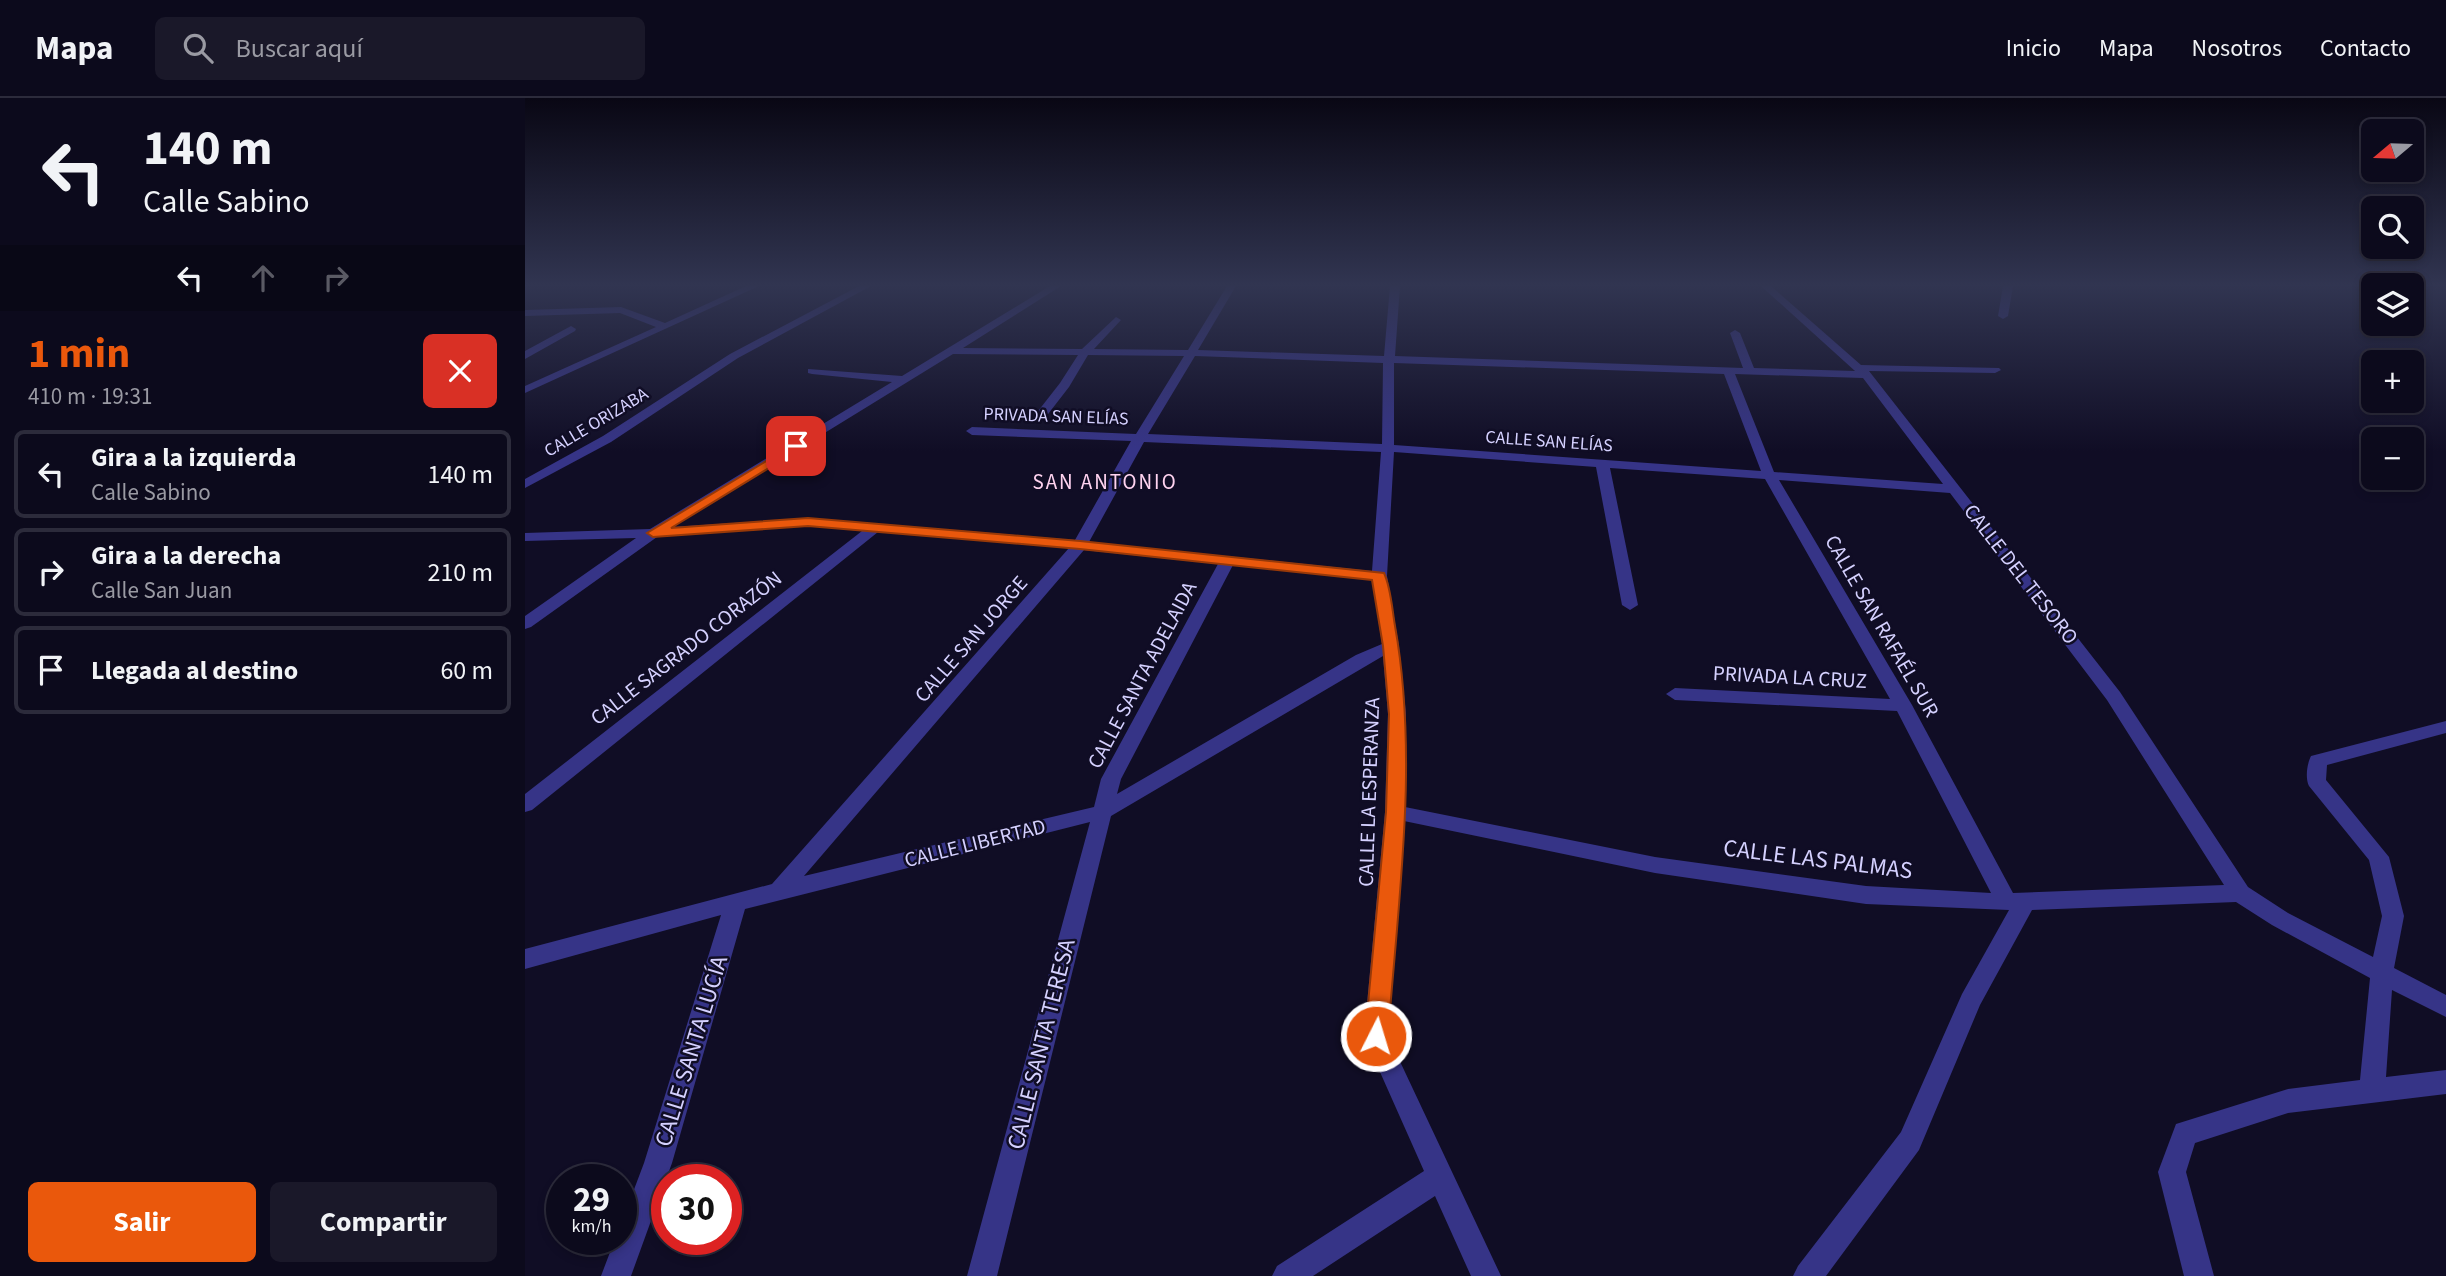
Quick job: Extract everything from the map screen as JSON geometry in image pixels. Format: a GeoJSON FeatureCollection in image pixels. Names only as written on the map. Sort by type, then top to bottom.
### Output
{"type":"FeatureCollection","features":[{"type":"Feature","properties":{"kind":"street"},"geometry":{"type":"LineString","coordinates":[[525,356],[551,341]]}},
{"type":"Feature","properties":{"kind":"street"},"geometry":{"type":"LineString","coordinates":[[525,390],[632,341]]}},
{"type":"Feature","properties":{"kind":"street","name":"CALLE ORIZABA"},"geometry":{"type":"LineString","coordinates":[[525,484],[607,439],[734,356],[763,341]]}},
{"type":"Feature","properties":{"kind":"street"},"geometry":{"type":"LineString","coordinates":[[525,624],[653,533],[967,341]]}},
{"type":"Feature","properties":{"kind":"street"},"geometry":{"type":"LineString","coordinates":[[1041,415],[1096,341]]}},
{"type":"Feature","properties":{"kind":"street","name":"CALLE SAN JORGE"},"geometry":{"type":"LineString","coordinates":[[779,891],[1080,545],[1140,437],[1198,341]]}},
{"type":"Feature","properties":{"kind":"street","name":"CALLE LA ESPERANZA"},"geometry":{"type":"LineString","coordinates":[[1390,341],[1388,448],[1379,576],[1391,646],[1397,714],[1395,812],[1376,1036],[1486,1276]]}},
{"type":"Feature","properties":{"kind":"street"},"geometry":{"type":"LineString","coordinates":[[1738,341],[1749,370]]}},
{"type":"Feature","properties":{"kind":"street","name":"CALLE DEL TESORO"},"geometry":{"type":"LineString","coordinates":[[1828,341],[1863,372],[2114,696],[2240,893]]}},
{"type":"Feature","properties":{"kind":"street"},"geometry":{"type":"LineString","coordinates":[[951,351],[1191,353],[1728,370],[1995,370]]}},
{"type":"Feature","properties":{"kind":"street","name":"CALLE SAN RAFAÉL SUR"},"geometry":{"type":"LineString","coordinates":[[1728,370],[1769,475],[2016,901]]}},
{"type":"Feature","properties":{"kind":"street"},"geometry":{"type":"LineString","coordinates":[[812,371],[902,379]]}},
{"type":"Feature","properties":{"kind":"street"},"geometry":{"type":"LineString","coordinates":[[525,374],[549,379]]}},
{"type":"Feature","properties":{"kind":"street","name":"PRIVADA SAN ELÍAS"},"geometry":{"type":"LineString","coordinates":[[972,431],[1140,437]]}},
{"type":"Feature","properties":{"kind":"street","name":"CALLE SAN ELÍAS"},"geometry":{"type":"LineString","coordinates":[[1140,437],[1388,448],[1955,489]]}},
{"type":"Feature","properties":{"kind":"street"},"geometry":{"type":"LineString","coordinates":[[1601,463],[1630,605]]}},
{"type":"Feature","properties":{"kind":"street"},"geometry":{"type":"LineString","coordinates":[[525,537],[653,533],[808,522],[1080,545],[1379,576]]}},
{"type":"Feature","properties":{"kind":"street","name":"CALLE SAGRADO CORAZÓN"},"geometry":{"type":"LineString","coordinates":[[525,805],[876,527]]}},
{"type":"Feature","properties":{"kind":"street","name":"CALLE SANTA ADELAIDA"},"geometry":{"type":"LineString","coordinates":[[1102,812],[1111,779],[1228,560]]}},
{"type":"Feature","properties":{"kind":"street","name":"CALLE LIBERTAD"},"geometry":{"type":"LineString","coordinates":[[525,959],[779,891],[1102,812],[1350,666],[1391,646]]}},
{"type":"Feature","properties":{"kind":"street","name":"PRIVADA LA CRUZ"},"geometry":{"type":"LineString","coordinates":[[1675,694],[1903,705]]}},
{"type":"Feature","properties":{"kind":"street"},"geometry":{"type":"LineString","coordinates":[[2372,1089],[2382,972],[2393,916],[2379,857],[2316,780],[2318,761],[2446,727]]}},
{"type":"Feature","properties":{"kind":"street","name":"CALLE SANTA TERESA"},"geometry":{"type":"LineString","coordinates":[[982,1276],[1102,812]]}},
{"type":"Feature","properties":{"kind":"street","name":"CALLE LAS PALMAS"},"geometry":{"type":"LineString","coordinates":[[1395,812],[1681,869],[1866,895],[2016,901],[2240,893]]}},
{"type":"Feature","properties":{"kind":"street"},"geometry":{"type":"LineString","coordinates":[[2240,893],[2280,919],[2446,1007]]}},
{"type":"Feature","properties":{"kind":"street"},"geometry":{"type":"LineString","coordinates":[[1808,1276],[1910,1141],[2016,901]]}},
{"type":"Feature","properties":{"kind":"street","name":"CALLE SANTA LUCÍA"},"geometry":{"type":"LineString","coordinates":[[616,1276],[658,1163],[735,904]]}},
{"type":"Feature","properties":{"kind":"street"},"geometry":{"type":"LineString","coordinates":[[2199,1276],[2172,1172],[2185,1133],[2288,1101],[2446,1082]]}},
{"type":"Feature","properties":{"kind":"street"},"geometry":{"type":"LineString","coordinates":[[1287,1276],[1441,1176]]}},
{"type":"Feature","properties":{"kind":"district","name":"SAN ANTONIO"},"geometry":{"type":"Point","coordinates":[1105,482]}},
{"type":"Feature","properties":{"kind":"route"},"geometry":{"type":"LineString","coordinates":[[796,446],[653,533],[808,522],[1080,545],[1379,576],[1391,646],[1397,714],[1395,812],[1376,1036]]}}]}
